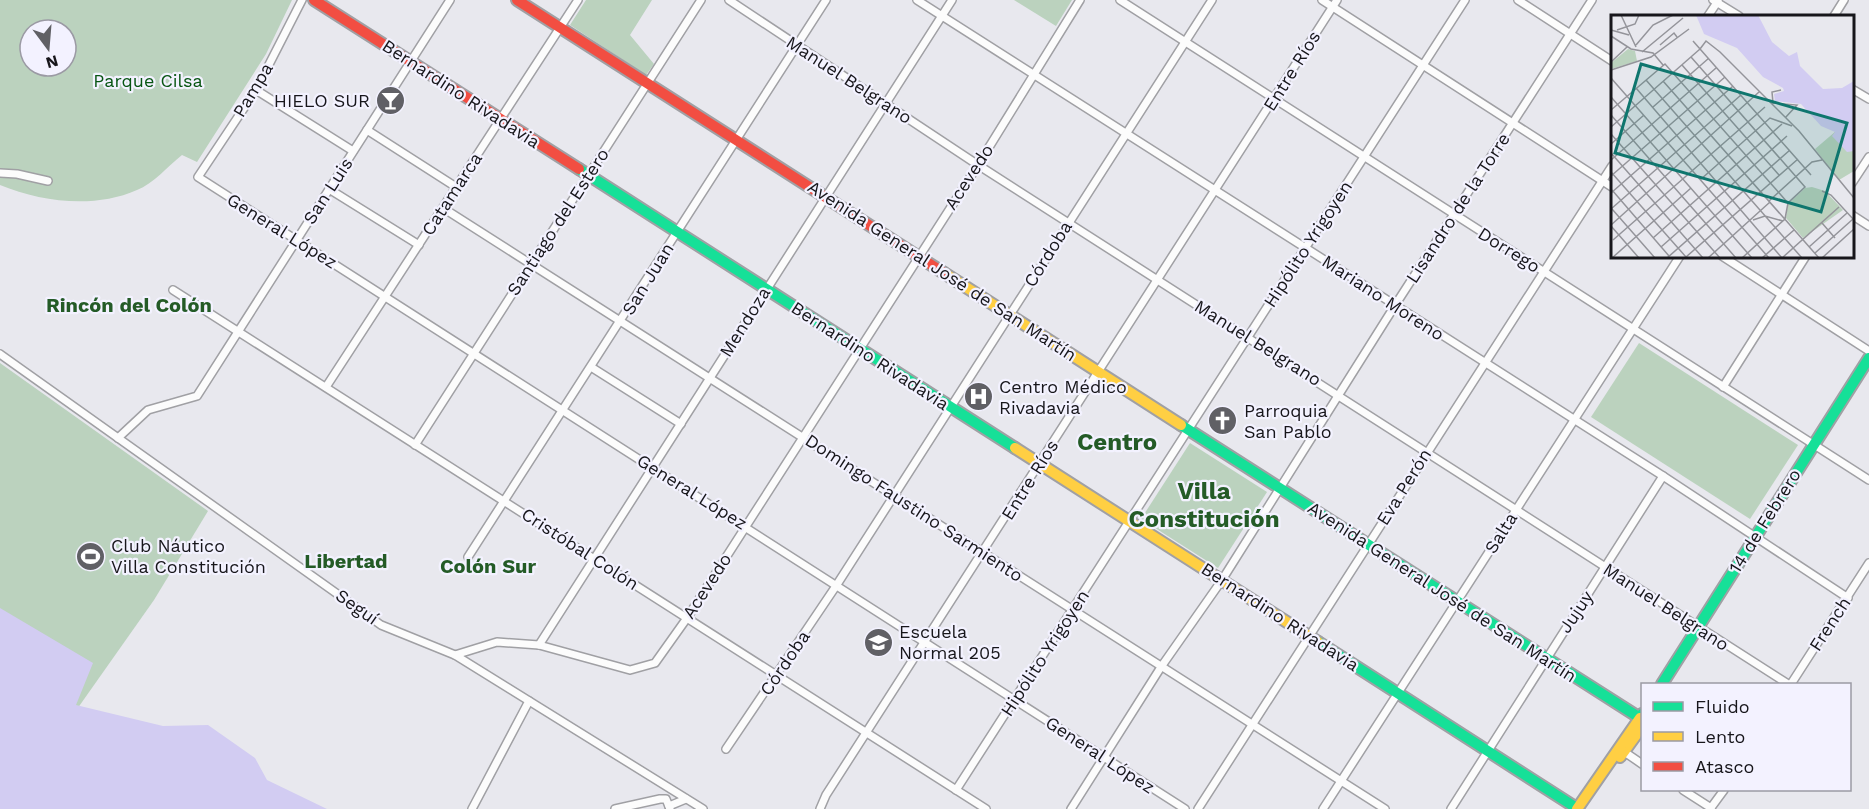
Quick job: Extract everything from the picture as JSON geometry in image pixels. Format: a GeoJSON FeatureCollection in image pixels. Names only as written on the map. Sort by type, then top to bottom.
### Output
{"type":"FeatureCollection","features":[{"type":"Feature","properties":{"kind":"main road","name":"Bernardino Rivadavia"},"geometry":{"type":"LineString","coordinates":[[314,0],[860,348],[951,409],[1128,519],[1577,809]]}},
{"type":"Feature","properties":{"kind":"main road","name":"Avenida General José de San Martín"},"geometry":{"type":"LineString","coordinates":[[522,2],[1457,603],[1641,716]]}},
{"type":"Feature","properties":{"kind":"main road","name":"14 de Febrero"},"geometry":{"type":"LineString","coordinates":[[1663,683],[1869,358]]}},
{"type":"Feature","properties":{"kind":"main road"},"geometry":{"type":"LineString","coordinates":[[1586,809],[1623,751],[1636,735],[1641,716]]}},
{"type":"Feature","properties":{"kind":"main road"},"geometry":{"type":"LineString","coordinates":[[1577,809],[1641,716]]}},
{"type":"Feature","properties":{"kind":"street","name":"Pampa"},"geometry":{"type":"LineString","coordinates":[[198,177],[256,90],[302,0]]}},
{"type":"Feature","properties":{"kind":"street","name":"San Luis"},"geometry":{"type":"LineString","coordinates":[[118,438],[148,410],[197,396],[450,0]]}},
{"type":"Feature","properties":{"kind":"street","name":"Catamarca"},"geometry":{"type":"LineString","coordinates":[[326,387],[578,0]]}},
{"type":"Feature","properties":{"kind":"street","name":"Santiago del Estero"},"geometry":{"type":"LineString","coordinates":[[415,445],[701,0]]}},
{"type":"Feature","properties":{"kind":"street","name":"Manuel Belgrano"},"geometry":{"type":"LineString","coordinates":[[729,0],[796,47],[978,165],[1340,394],[1426,452],[1787,683]]}},
{"type":"Feature","properties":{"kind":"street","name":"San Juan"},"geometry":{"type":"LineString","coordinates":[[468,557],[826,0]]}},
{"type":"Feature","properties":{"kind":"street","name":"Mariano Moreno"},"geometry":{"type":"LineString","coordinates":[[917,0],[1306,248],[1394,307],[1663,476],[1848,598]]}},
{"type":"Feature","properties":{"kind":"street","name":"Mendoza"},"geometry":{"type":"LineString","coordinates":[[539,645],[952,0]]}},
{"type":"Feature","properties":{"kind":"street","name":"Acevedo"},"geometry":{"type":"LineString","coordinates":[[455,655],[497,642],[539,645],[630,670],[655,663],[687,618],[918,255],[978,165],[1080,0]]}},
{"type":"Feature","properties":{"kind":"street","name":"Dorrego"},"geometry":{"type":"LineString","coordinates":[[1120,0],[1869,480]]}},
{"type":"Feature","properties":{"kind":"street","name":"Córdoba"},"geometry":{"type":"LineString","coordinates":[[726,749],[778,675],[951,409],[1068,222],[1212,0]]}},
{"type":"Feature","properties":{"kind":"street"},"geometry":{"type":"LineString","coordinates":[[1322,0],[1424,63],[1611,186]]}},
{"type":"Feature","properties":{"kind":"street","name":"Entre Ríos"},"geometry":{"type":"LineString","coordinates":[[820,809],[1098,371],[1338,0]]}},
{"type":"Feature","properties":{"kind":"street","name":"Hipólito Yrigoyen"},"geometry":{"type":"LineString","coordinates":[[956,790],[1072,611],[1128,519],[1465,0]]}},
{"type":"Feature","properties":{"kind":"street"},"geometry":{"type":"LineString","coordinates":[[1518,0],[1611,60]]}},
{"type":"Feature","properties":{"kind":"street","name":"Lisandro de la Torre"},"geometry":{"type":"LineString","coordinates":[[1071,809],[1161,667],[1222,580],[1394,307],[1592,0]]}},
{"type":"Feature","properties":{"kind":"street"},"geometry":{"type":"LineString","coordinates":[[1834,15],[1844,0]]}},
{"type":"Feature","properties":{"kind":"street"},"geometry":{"type":"LineString","coordinates":[[1709,15],[1716,1],[1737,15]]}},
{"type":"Feature","properties":{"kind":"street"},"geometry":{"type":"LineString","coordinates":[[256,90],[353,152]]}},
{"type":"Feature","properties":{"kind":"street"},"geometry":{"type":"LineString","coordinates":[[1854,90],[1869,99]]}},
{"type":"Feature","properties":{"kind":"street"},"geometry":{"type":"LineString","coordinates":[[367,130],[456,187]]}},
{"type":"Feature","properties":{"kind":"street"},"geometry":{"type":"LineString","coordinates":[[1854,180],[1869,157]]}},
{"type":"Feature","properties":{"kind":"street","name":"Eva Perón"},"geometry":{"type":"LineString","coordinates":[[1198,809],[1611,168]]}},
{"type":"Feature","properties":{"kind":"street"},"geometry":{"type":"LineString","coordinates":[[0,173],[17,174],[48,181]]}},
{"type":"Feature","properties":{"kind":"street","name":"General López"},"geometry":{"type":"LineString","coordinates":[[198,177],[1185,809]]}},
{"type":"Feature","properties":{"kind":"street"},"geometry":{"type":"LineString","coordinates":[[328,189],[419,245]]}},
{"type":"Feature","properties":{"kind":"street","name":"Domingo Faustino Sarmiento"},"geometry":{"type":"LineString","coordinates":[[443,208],[622,320],[1072,611],[1385,809]]}},
{"type":"Feature","properties":{"kind":"street"},"geometry":{"type":"LineString","coordinates":[[1854,216],[1869,226]]}},
{"type":"Feature","properties":{"kind":"street","name":"Salta"},"geometry":{"type":"LineString","coordinates":[[1323,809],[1679,258]]}},
{"type":"Feature","properties":{"kind":"street"},"geometry":{"type":"LineString","coordinates":[[1725,258],[1869,351]]}},
{"type":"Feature","properties":{"kind":"street"},"geometry":{"type":"LineString","coordinates":[[1723,387],[1805,258]]}},
{"type":"Feature","properties":{"kind":"street","name":"Cristóbal Colón"},"geometry":{"type":"LineString","coordinates":[[174,290],[986,809]]}},
{"type":"Feature","properties":{"kind":"street","name":"Seguí"},"geometry":{"type":"LineString","coordinates":[[0,354],[381,625],[455,655],[703,809]]}},
{"type":"Feature","properties":{"kind":"street"},"geometry":{"type":"LineString","coordinates":[[591,367],[681,424]]}},
{"type":"Feature","properties":{"kind":"street","name":"Jujuy"},"geometry":{"type":"LineString","coordinates":[[1450,809],[1663,476]]}},
{"type":"Feature","properties":{"kind":"street","name":"French"},"geometry":{"type":"LineString","coordinates":[[1790,683],[1869,563]]}},
{"type":"Feature","properties":{"kind":"street"},"geometry":{"type":"LineString","coordinates":[[472,809],[529,701]]}},
{"type":"Feature","properties":{"kind":"street"},"geometry":{"type":"LineString","coordinates":[[1623,751],[1641,763]]}},
{"type":"Feature","properties":{"kind":"street"},"geometry":{"type":"LineString","coordinates":[[1686,791],[1711,808],[1723,791]]}},
{"type":"Feature","properties":{"kind":"street"},"geometry":{"type":"LineString","coordinates":[[615,809],[660,799],[666,799],[669,807],[686,799]]}},
{"type":"Feature","properties":{"kind":"green space","name":"Parque Cilsa"},"geometry":{"type":"Polygon","coordinates":[[[0,0],[292,0],[266,54],[197,162],[182,155],[143,187],[103,200],[68,201],[16,191],[0,185],[0,0]]]}},
{"type":"Feature","properties":{"kind":"green space"},"geometry":{"type":"Polygon","coordinates":[[[586,0],[652,0],[630,35],[654,64],[646,75],[570,25],[586,0]]]}},
{"type":"Feature","properties":{"kind":"green space"},"geometry":{"type":"Polygon","coordinates":[[[1014,0],[1072,0],[1056,26],[1014,0]]]}},
{"type":"Feature","properties":{"kind":"green space"},"geometry":{"type":"Polygon","coordinates":[[[1639,343],[1798,445],[1750,519],[1591,417],[1639,343]]]}},
{"type":"Feature","properties":{"kind":"green space","name":"Club Náutico Villa Constitución"},"geometry":{"type":"Polygon","coordinates":[[[0,363],[208,511],[154,600],[75,712],[0,693],[0,363]]]}},
{"type":"Feature","properties":{"kind":"green space"},"geometry":{"type":"Polygon","coordinates":[[[1190,443],[1267,492],[1218,568],[1141,519],[1190,443]]]}},
{"type":"Feature","properties":{"kind":"shaded area"},"geometry":{"type":"Polygon","coordinates":[[[0,608],[93,663],[76,705],[163,726],[208,725],[255,758],[267,780],[327,809],[0,809],[0,608]]]}},
{"type":"Feature","properties":{"kind":"traffic: fast"},"geometry":{"type":"LineString","coordinates":[[579,169],[1015,448]]}},
{"type":"Feature","properties":{"kind":"traffic: fast"},"geometry":{"type":"LineString","coordinates":[[1663,683],[1869,358]]}},
{"type":"Feature","properties":{"kind":"traffic: fast"},"geometry":{"type":"LineString","coordinates":[[1181,425],[1640,718],[1641,716]]}},
{"type":"Feature","properties":{"kind":"traffic: fast"},"geometry":{"type":"LineString","coordinates":[[1318,642],[1578,809]]}},
{"type":"Feature","properties":{"kind":"traffic: slow"},"geometry":{"type":"LineString","coordinates":[[944,273],[1181,425]]}},
{"type":"Feature","properties":{"kind":"traffic: slow"},"geometry":{"type":"LineString","coordinates":[[1015,448],[1318,642]]}},
{"type":"Feature","properties":{"kind":"traffic: slow"},"geometry":{"type":"LineString","coordinates":[[1577,809],[1640,718]]}},
{"type":"Feature","properties":{"kind":"traffic: slow"},"geometry":{"type":"LineString","coordinates":[[1620,757],[1636,735],[1639,721]]}},
{"type":"Feature","properties":{"kind":"traffic: jam"},"geometry":{"type":"LineString","coordinates":[[314,0],[579,169]]}},
{"type":"Feature","properties":{"kind":"traffic: jam"},"geometry":{"type":"LineString","coordinates":[[517,0],[944,273]]}},
{"type":"Feature","properties":{"kind":"place","name":"HIELO SUR"},"geometry":{"type":"Point","coordinates":[391,101]}},
{"type":"Feature","properties":{"kind":"place","name":"Centro Médico Rivadavia"},"geometry":{"type":"Point","coordinates":[978,397]}},
{"type":"Feature","properties":{"kind":"place","name":"Parroquia San Pablo"},"geometry":{"type":"Point","coordinates":[1223,421]}},
{"type":"Feature","properties":{"kind":"place","name":"Club Náutico Villa Constitución"},"geometry":{"type":"Point","coordinates":[90,556]}},
{"type":"Feature","properties":{"kind":"place","name":"Escuela Normal 205"},"geometry":{"type":"Point","coordinates":[878,642]}},
{"type":"Feature","properties":{"kind":"district","name":"Rincón del Colón"},"geometry":{"type":"Point","coordinates":[129,305]}},
{"type":"Feature","properties":{"kind":"district","name":"Centro"},"geometry":{"type":"Point","coordinates":[1117,442]}},
{"type":"Feature","properties":{"kind":"district","name":"Villa Constitución"},"geometry":{"type":"Point","coordinates":[1204,505]}},
{"type":"Feature","properties":{"kind":"district","name":"Libertad"},"geometry":{"type":"Point","coordinates":[346,561]}},
{"type":"Feature","properties":{"kind":"district","name":"Colón Sur"},"geometry":{"type":"Point","coordinates":[488,566]}}]}
